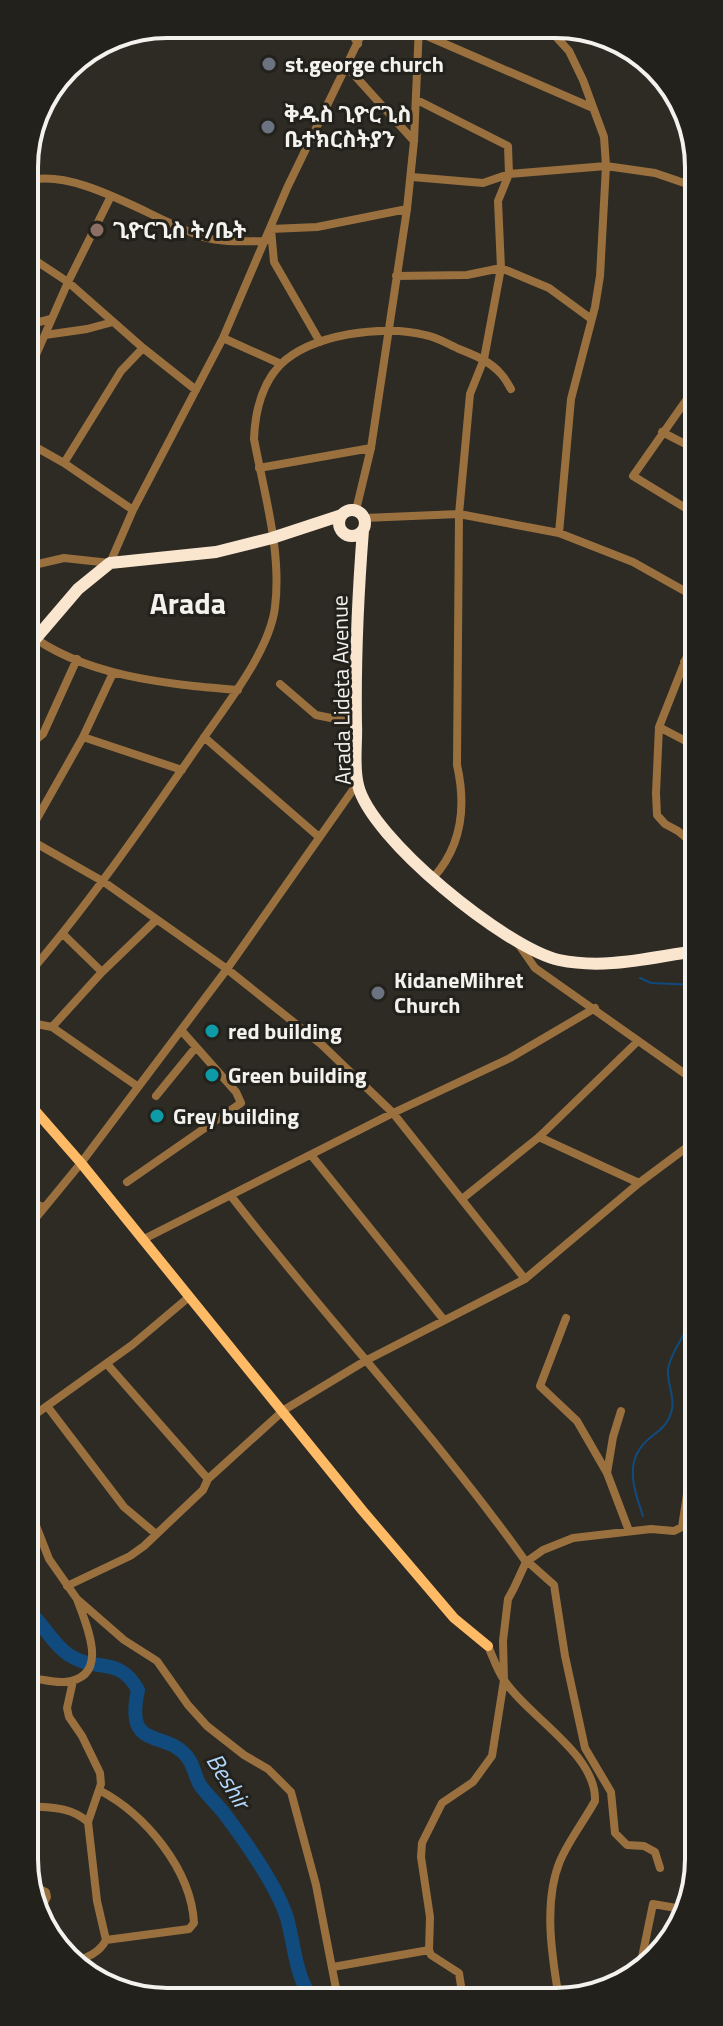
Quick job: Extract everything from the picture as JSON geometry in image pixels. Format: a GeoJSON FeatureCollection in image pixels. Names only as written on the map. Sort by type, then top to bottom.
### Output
{"type":"FeatureCollection","features":[{"type":"Feature","properties":{"kind":"highway"},"geometry":{"type":"LineString","coordinates":[[38,627],[110,563],[216,552],[311,526],[342,515],[345,511],[361,519],[353,536],[311,526]]}},
{"type":"Feature","properties":{"kind":"highway","name":"Arada Lideta Avenue"},"geometry":{"type":"LineString","coordinates":[[342,515],[339,525],[359,566]]}},
{"type":"Feature","properties":{"kind":"highway","name":"Arada Lideta Avenue"},"geometry":{"type":"LineString","coordinates":[[361,519],[357,784],[368,810],[386,834],[433,878],[486,922],[519,944],[558,960],[588,963],[621,964],[685,953]]}},
{"type":"Feature","properties":{"kind":"main road"},"geometry":{"type":"LineString","coordinates":[[38,1114],[284,1410],[362,1510],[454,1618],[488,1646]]}},
{"type":"Feature","properties":{"kind":"street"},"geometry":{"type":"LineString","coordinates":[[355,38],[358,44]]}},
{"type":"Feature","properties":{"kind":"street"},"geometry":{"type":"LineString","coordinates":[[38,564],[64,558],[110,563],[133,510],[223,338],[287,188],[361,38]]}},
{"type":"Feature","properties":{"kind":"street"},"geometry":{"type":"LineString","coordinates":[[419,38],[412,177],[361,519],[459,514],[559,533],[633,562],[685,591]]}},
{"type":"Feature","properties":{"kind":"street"},"geometry":{"type":"LineString","coordinates":[[437,38],[593,108]]}},
{"type":"Feature","properties":{"kind":"street"},"geometry":{"type":"LineString","coordinates":[[557,38],[569,51],[593,108],[604,137],[606,166],[600,276],[571,399],[559,533]]}},
{"type":"Feature","properties":{"kind":"street"},"geometry":{"type":"LineString","coordinates":[[347,67],[414,141]]}},
{"type":"Feature","properties":{"kind":"street"},"geometry":{"type":"LineString","coordinates":[[417,100],[508,146],[509,174],[498,201],[501,268],[484,359],[470,394],[459,514],[457,765],[463,793],[459,833],[443,867],[433,878]]}},
{"type":"Feature","properties":{"kind":"street"},"geometry":{"type":"LineString","coordinates":[[412,177],[483,183],[509,174],[606,166],[655,173],[685,183]]}},
{"type":"Feature","properties":{"kind":"street"},"geometry":{"type":"LineString","coordinates":[[38,178],[62,179],[111,196],[207,238],[265,241]]}},
{"type":"Feature","properties":{"kind":"street"},"geometry":{"type":"LineString","coordinates":[[38,351],[111,196]]}},
{"type":"Feature","properties":{"kind":"street"},"geometry":{"type":"LineString","coordinates":[[271,229],[317,227],[407,209]]}},
{"type":"Feature","properties":{"kind":"street"},"geometry":{"type":"LineString","coordinates":[[271,229],[274,262],[320,342]]}},
{"type":"Feature","properties":{"kind":"street"},"geometry":{"type":"LineString","coordinates":[[38,262],[68,282],[196,390]]}},
{"type":"Feature","properties":{"kind":"street"},"geometry":{"type":"LineString","coordinates":[[396,276],[467,275],[501,268],[549,288],[590,318]]}},
{"type":"Feature","properties":{"kind":"street"},"geometry":{"type":"LineString","coordinates":[[38,322],[51,319]]}},
{"type":"Feature","properties":{"kind":"street"},"geometry":{"type":"LineString","coordinates":[[45,335],[113,322]]}},
{"type":"Feature","properties":{"kind":"street"},"geometry":{"type":"LineString","coordinates":[[38,963],[104,882],[238,690],[264,641],[275,609],[272,538],[254,439],[259,403],[268,380],[281,364],[320,342],[390,330],[426,335],[484,359],[501,373],[511,389]]}},
{"type":"Feature","properties":{"kind":"street"},"geometry":{"type":"LineString","coordinates":[[223,338],[281,364]]}},
{"type":"Feature","properties":{"kind":"street"},"geometry":{"type":"LineString","coordinates":[[64,463],[121,371],[143,348]]}},
{"type":"Feature","properties":{"kind":"street"},"geometry":{"type":"LineString","coordinates":[[685,401],[633,476],[685,508]]}},
{"type":"Feature","properties":{"kind":"street"},"geometry":{"type":"LineString","coordinates":[[662,432],[685,444]]}},
{"type":"Feature","properties":{"kind":"street"},"geometry":{"type":"LineString","coordinates":[[38,448],[133,510]]}},
{"type":"Feature","properties":{"kind":"street"},"geometry":{"type":"LineString","coordinates":[[259,468],[371,448]]}},
{"type":"Feature","properties":{"kind":"street"},"geometry":{"type":"LineString","coordinates":[[38,639],[113,673],[238,690]]}},
{"type":"Feature","properties":{"kind":"street"},"geometry":{"type":"LineString","coordinates":[[38,738],[43,734],[77,659]]}},
{"type":"Feature","properties":{"kind":"street"},"geometry":{"type":"LineString","coordinates":[[684,662],[659,727],[657,815],[685,837]]}},
{"type":"Feature","properties":{"kind":"street"},"geometry":{"type":"LineString","coordinates":[[38,816],[83,737],[113,673]]}},
{"type":"Feature","properties":{"kind":"street"},"geometry":{"type":"LineString","coordinates":[[280,684],[316,715],[356,723]]}},
{"type":"Feature","properties":{"kind":"street"},"geometry":{"type":"LineString","coordinates":[[659,727],[685,741]]}},
{"type":"Feature","properties":{"kind":"street"},"geometry":{"type":"LineString","coordinates":[[83,737],[182,770]]}},
{"type":"Feature","properties":{"kind":"street"},"geometry":{"type":"LineString","coordinates":[[204,737],[319,837]]}},
{"type":"Feature","properties":{"kind":"street"},"geometry":{"type":"LineString","coordinates":[[38,1214],[81,1163],[227,969],[357,784]]}},
{"type":"Feature","properties":{"kind":"street"},"geometry":{"type":"LineString","coordinates":[[38,844],[104,882],[227,969],[321,1044],[393,1113],[525,1279]]}},
{"type":"Feature","properties":{"kind":"street"},"geometry":{"type":"LineString","coordinates":[[52,1027],[102,972],[156,920]]}},
{"type":"Feature","properties":{"kind":"street"},"geometry":{"type":"LineString","coordinates":[[63,934],[102,972]]}},
{"type":"Feature","properties":{"kind":"street"},"geometry":{"type":"LineString","coordinates":[[519,944],[535,968],[685,1074]]}},
{"type":"Feature","properties":{"kind":"street"},"geometry":{"type":"LineString","coordinates":[[142,1240],[393,1113],[510,1058],[595,1008]]}},
{"type":"Feature","properties":{"kind":"street"},"geometry":{"type":"LineString","coordinates":[[38,1024],[52,1027],[137,1086]]}},
{"type":"Feature","properties":{"kind":"street"},"geometry":{"type":"LineString","coordinates":[[127,1182],[239,1107],[241,1099],[181,1030]]}},
{"type":"Feature","properties":{"kind":"street"},"geometry":{"type":"LineString","coordinates":[[462,1199],[539,1137],[638,1041]]}},
{"type":"Feature","properties":{"kind":"street"},"geometry":{"type":"LineString","coordinates":[[156,1096],[196,1047]]}},
{"type":"Feature","properties":{"kind":"street"},"geometry":{"type":"LineString","coordinates":[[539,1137],[639,1183]]}},
{"type":"Feature","properties":{"kind":"street"},"geometry":{"type":"LineString","coordinates":[[67,1586],[130,1556],[284,1410],[365,1361],[525,1279],[639,1183],[685,1149]]}},
{"type":"Feature","properties":{"kind":"street"},"geometry":{"type":"LineString","coordinates":[[311,1155],[444,1320]]}},
{"type":"Feature","properties":{"kind":"street"},"geometry":{"type":"LineString","coordinates":[[231,1196],[291,1273],[492,1513],[527,1562],[554,1585],[565,1656],[585,1748],[611,1792],[615,1833],[627,1845],[644,1846],[655,1852],[660,1868]]}},
{"type":"Feature","properties":{"kind":"street"},"geometry":{"type":"LineString","coordinates":[[38,1205],[43,1207]]}},
{"type":"Feature","properties":{"kind":"street"},"geometry":{"type":"LineString","coordinates":[[38,1412],[107,1364],[189,1297]]}},
{"type":"Feature","properties":{"kind":"street"},"geometry":{"type":"LineString","coordinates":[[566,1318],[540,1386],[577,1421],[607,1473],[629,1531]]}},
{"type":"Feature","properties":{"kind":"street"},"geometry":{"type":"LineString","coordinates":[[107,1364],[208,1479]]}},
{"type":"Feature","properties":{"kind":"street"},"geometry":{"type":"LineString","coordinates":[[47,1406],[124,1507],[156,1534]]}},
{"type":"Feature","properties":{"kind":"street"},"geometry":{"type":"LineString","coordinates":[[607,1473],[621,1411]]}},
{"type":"Feature","properties":{"kind":"street"},"geometry":{"type":"LineString","coordinates":[[461,1988],[459,1973],[431,1955],[429,1950],[430,1917],[421,1857],[422,1843],[442,1803],[473,1782],[492,1756],[504,1680],[503,1641],[508,1599],[527,1562],[543,1550],[573,1538],[651,1529],[674,1531],[682,1527],[685,1507]]}},
{"type":"Feature","properties":{"kind":"street"},"geometry":{"type":"LineString","coordinates":[[38,1531],[49,1559],[77,1599],[124,1640],[157,1661],[207,1726],[268,1769],[291,1792],[316,1885],[336,1988]]}},
{"type":"Feature","properties":{"kind":"street"},"geometry":{"type":"LineString","coordinates":[[38,1679],[73,1681],[86,1671],[93,1652],[92,1640],[77,1599]]}},
{"type":"Feature","properties":{"kind":"street"},"geometry":{"type":"LineString","coordinates":[[488,1646],[504,1680],[576,1756],[593,1780],[595,1801],[555,1875],[552,1932],[558,1988]]}},
{"type":"Feature","properties":{"kind":"street"},"geometry":{"type":"LineString","coordinates":[[73,1681],[67,1708],[69,1717],[98,1767],[101,1781],[88,1822],[97,1901],[106,1940],[102,1947],[85,1958]]}},
{"type":"Feature","properties":{"kind":"street"},"geometry":{"type":"LineString","coordinates":[[99,1790],[116,1799],[145,1824],[185,1884],[194,1908],[194,1923],[189,1929],[106,1940]]}},
{"type":"Feature","properties":{"kind":"street"},"geometry":{"type":"LineString","coordinates":[[38,1807],[78,1813],[88,1822]]}},
{"type":"Feature","properties":{"kind":"street"},"geometry":{"type":"LineString","coordinates":[[643,1953],[653,1904],[675,1908]]}},
{"type":"Feature","properties":{"kind":"street"},"geometry":{"type":"LineString","coordinates":[[333,1967],[429,1950]]}},
{"type":"Feature","properties":{"kind":"waterway"},"geometry":{"type":"LineString","coordinates":[[640,978],[651,983],[685,984]]}},
{"type":"Feature","properties":{"kind":"waterway"},"geometry":{"type":"LineString","coordinates":[[643,1516],[634,1484],[634,1464],[642,1445],[670,1417],[672,1402],[668,1370],[685,1333]]}},
{"type":"Feature","properties":{"kind":"waterway","name":"Beshir"},"geometry":{"type":"LineString","coordinates":[[38,1621],[69,1655],[88,1663],[115,1668],[131,1679],[138,1690],[135,1710],[142,1731],[179,1749],[188,1758],[200,1785],[232,1824],[268,1878],[287,1918],[305,1988]]}},
{"type":"Feature","properties":{"kind":"place","name":"st.george church"},"geometry":{"type":"Point","coordinates":[269,64]}},
{"type":"Feature","properties":{"kind":"place","name":"ቅዱስ ጊዮርጊስ ቤተክርስትያን"},"geometry":{"type":"Point","coordinates":[268,127]}},
{"type":"Feature","properties":{"kind":"place","name":"ጊዮርጊስ ት/ቤት"},"geometry":{"type":"Point","coordinates":[97,230]}},
{"type":"Feature","properties":{"kind":"place","name":"KidaneMihret Church"},"geometry":{"type":"Point","coordinates":[378,993]}},
{"type":"Feature","properties":{"kind":"place","name":"red building"},"geometry":{"type":"Point","coordinates":[212,1031]}},
{"type":"Feature","properties":{"kind":"place","name":"Green building"},"geometry":{"type":"Point","coordinates":[212,1075]}},
{"type":"Feature","properties":{"kind":"place","name":"Grey building"},"geometry":{"type":"Point","coordinates":[157,1116]}},
{"type":"Feature","properties":{"kind":"district","name":"Arada"},"geometry":{"type":"Point","coordinates":[188,604]}}]}
